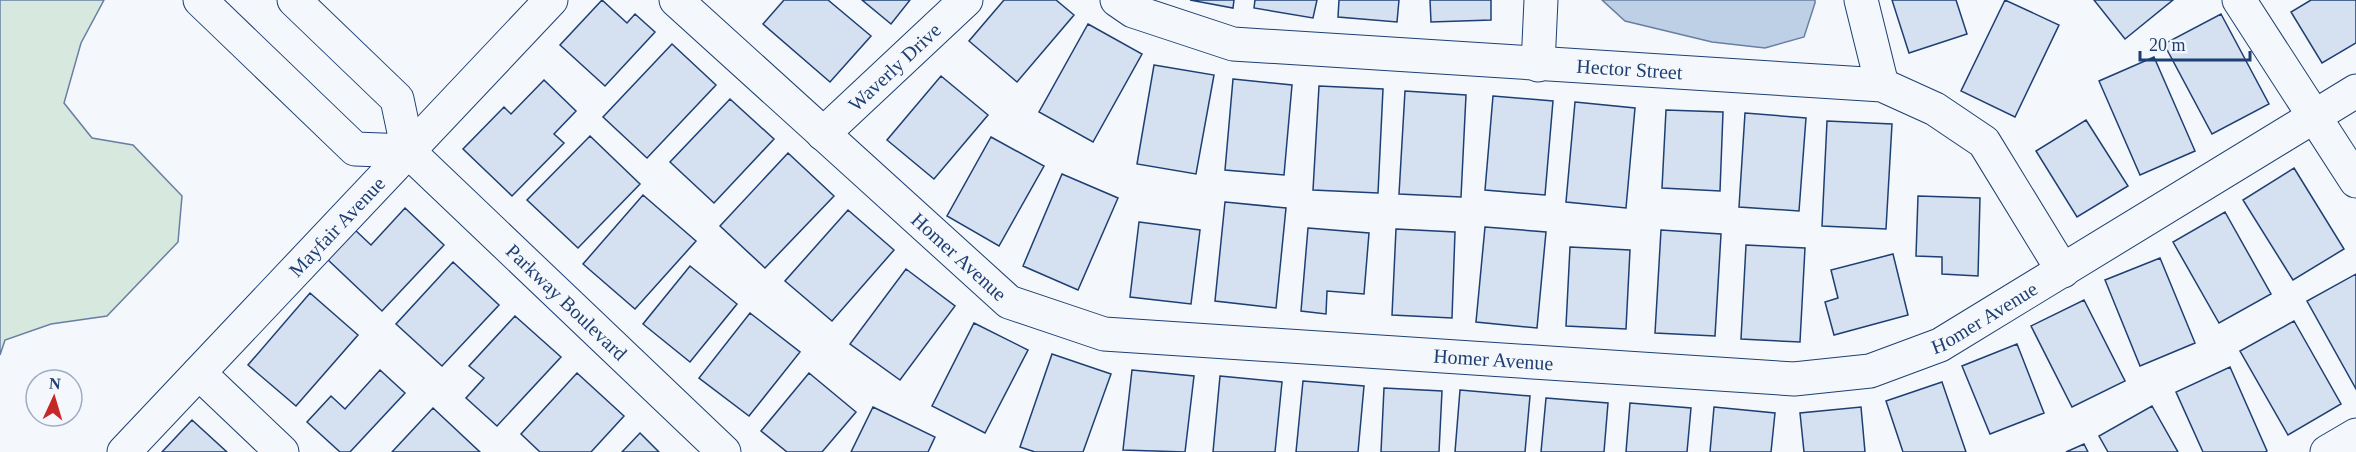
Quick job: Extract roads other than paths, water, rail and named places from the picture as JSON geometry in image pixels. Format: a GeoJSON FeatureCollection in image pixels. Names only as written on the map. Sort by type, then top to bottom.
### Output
{"type":"FeatureCollection","features":[{"type":"Feature","properties":{"kind":"street"},"geometry":{"type":"LineString","coordinates":[[200,0],[355,149],[408,151],[397,99],[294,0]]}},
{"type":"Feature","properties":{"kind":"street","name":"Mayfair Avenue"},"geometry":{"type":"LineString","coordinates":[[124,452],[551,0]]}},
{"type":"Feature","properties":{"kind":"street","name":"Homer Avenue"},"geometry":{"type":"LineString","coordinates":[[676,0],[1009,302],[1104,334],[1794,380],[1870,371],[1940,345],[2356,91]]}},
{"type":"Feature","properties":{"kind":"street","name":"Waverly Drive"},"geometry":{"type":"LineString","coordinates":[[823,134],[966,0]]}},
{"type":"Feature","properties":{"kind":"street","name":"Hector Street"},"geometry":{"type":"LineString","coordinates":[[1117,0],[1133,11],[1233,44],[1882,85],[1935,109],[1984,142],[2063,271]]}},
{"type":"Feature","properties":{"kind":"street"},"geometry":{"type":"LineString","coordinates":[[1538,65],[1541,0]]}},
{"type":"Feature","properties":{"kind":"street"},"geometry":{"type":"LineString","coordinates":[[1861,0],[1882,85]]}},
{"type":"Feature","properties":{"kind":"street"},"geometry":{"type":"LineString","coordinates":[[2239,0],[2356,181]]}},
{"type":"Feature","properties":{"kind":"street","name":"Parkway Boulevard"},"geometry":{"type":"LineString","coordinates":[[408,151],[724,452]]}},
{"type":"Feature","properties":{"kind":"street"},"geometry":{"type":"LineString","coordinates":[[199,373],[282,452]]}},
{"type":"Feature","properties":{"kind":"street"},"geometry":{"type":"LineString","coordinates":[[2327,452],[2356,435]]}},
{"type":"Feature","properties":{"kind":"water"},"geometry":{"type":"Polygon","coordinates":[[[1602,0],[1815,0],[1815,3],[1804,37],[1765,48],[1712,42],[1625,21],[1602,0]]]}}]}
